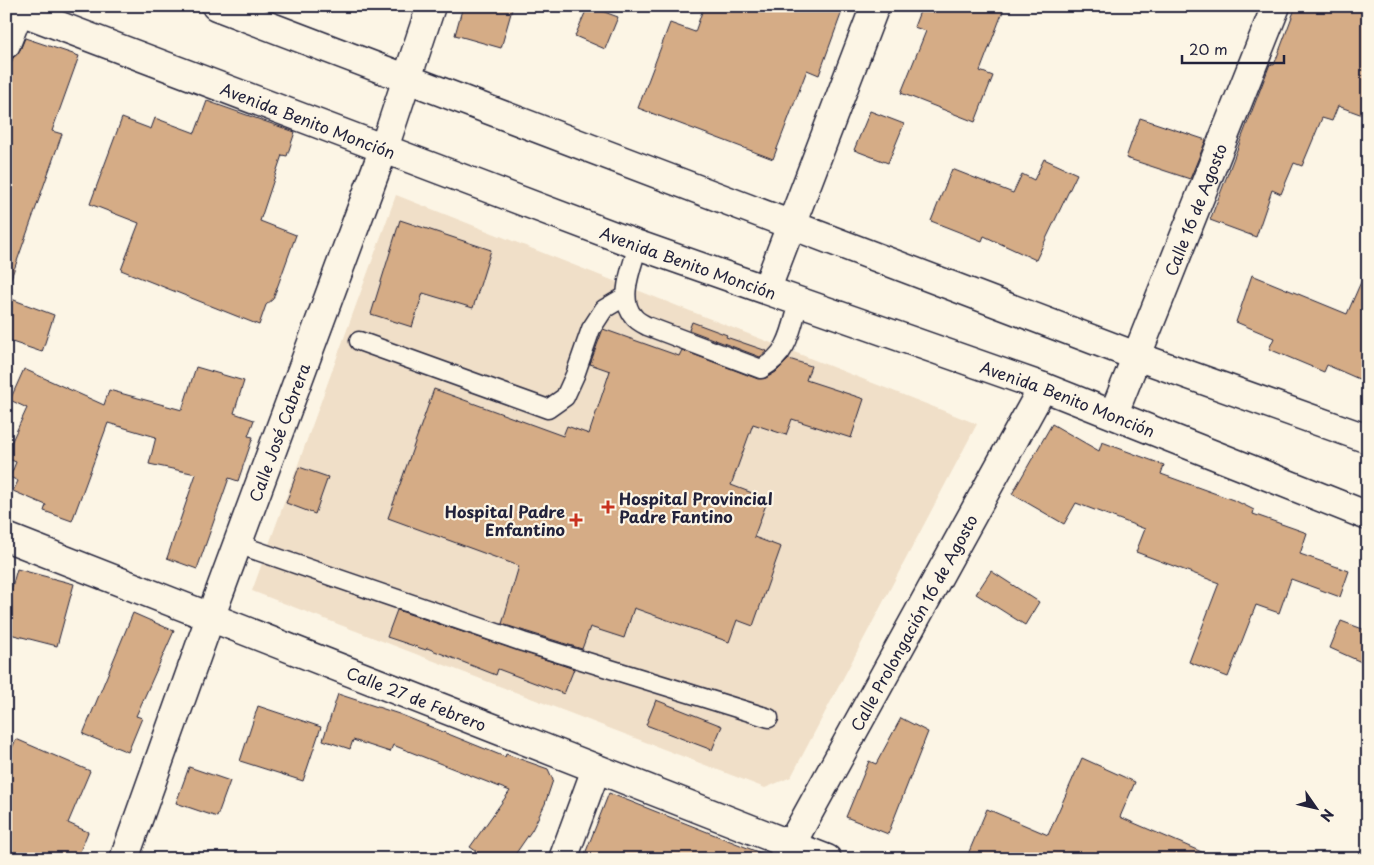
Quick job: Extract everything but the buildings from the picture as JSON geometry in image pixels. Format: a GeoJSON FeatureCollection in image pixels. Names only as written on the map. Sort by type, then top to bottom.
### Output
{"type":"FeatureCollection","features":[{"type":"Feature","properties":{"kind":"street"},"geometry":{"type":"LineString","coordinates":[[216,6],[1136,356],[1368,439]]}},
{"type":"Feature","properties":{"kind":"street","name":"Calle José Cabrera"},"geometry":{"type":"LineString","coordinates":[[124,859],[237,544],[384,148],[431,6]]}},
{"type":"Feature","properties":{"kind":"street"},"geometry":{"type":"LineString","coordinates":[[767,288],[875,6]]}},
{"type":"Feature","properties":{"kind":"street","name":"Calle 16 de Agosto"},"geometry":{"type":"LineString","coordinates":[[1114,414],[1276,6]]}},
{"type":"Feature","properties":{"kind":"street"},"geometry":{"type":"LineString","coordinates":[[6,44],[16,8]]}},
{"type":"Feature","properties":{"kind":"street","name":"Avenida Benito Monción"},"geometry":{"type":"LineString","coordinates":[[16,8],[638,245],[767,288],[799,302],[1043,387],[1368,516]]}},
{"type":"Feature","properties":{"kind":"street","name":"Calle Prolongación 16 de Agosto"},"geometry":{"type":"LineString","coordinates":[[787,852],[1043,387]]}},
{"type":"Feature","properties":{"kind":"street","name":"Calle 27 de Febrero"},"geometry":{"type":"LineString","coordinates":[[6,537],[596,769],[787,852],[828,859]]}},
{"type":"Feature","properties":{"kind":"street"},"geometry":{"type":"LineString","coordinates":[[563,859],[596,769]]}},
{"type":"Feature","properties":{"kind":"lane"},"geometry":{"type":"LineString","coordinates":[[638,245],[626,296],[628,307],[634,318],[647,326],[762,369],[774,362],[781,354],[799,302]]}},
{"type":"Feature","properties":{"kind":"lane"},"geometry":{"type":"LineString","coordinates":[[359,341],[548,409],[565,397],[591,329],[604,310],[626,296]]}},
{"type":"Feature","properties":{"kind":"lane"},"geometry":{"type":"LineString","coordinates":[[237,544],[523,642],[769,718]]}},
{"type":"Feature","properties":{"kind":"shaded area","name":"Hospital Provincial Padre Fantino"},"geometry":{"type":"Polygon","coordinates":[[[396,195],[977,424],[791,777],[765,788],[252,591],[396,195]]]}},
{"type":"Feature","properties":{"kind":"place","name":"Hospital Provincial Padre Fantino"},"geometry":{"type":"Point","coordinates":[608,507]}},
{"type":"Feature","properties":{"kind":"place","name":"Hospital Padre Enfantino"},"geometry":{"type":"Point","coordinates":[576,520]}}]}
